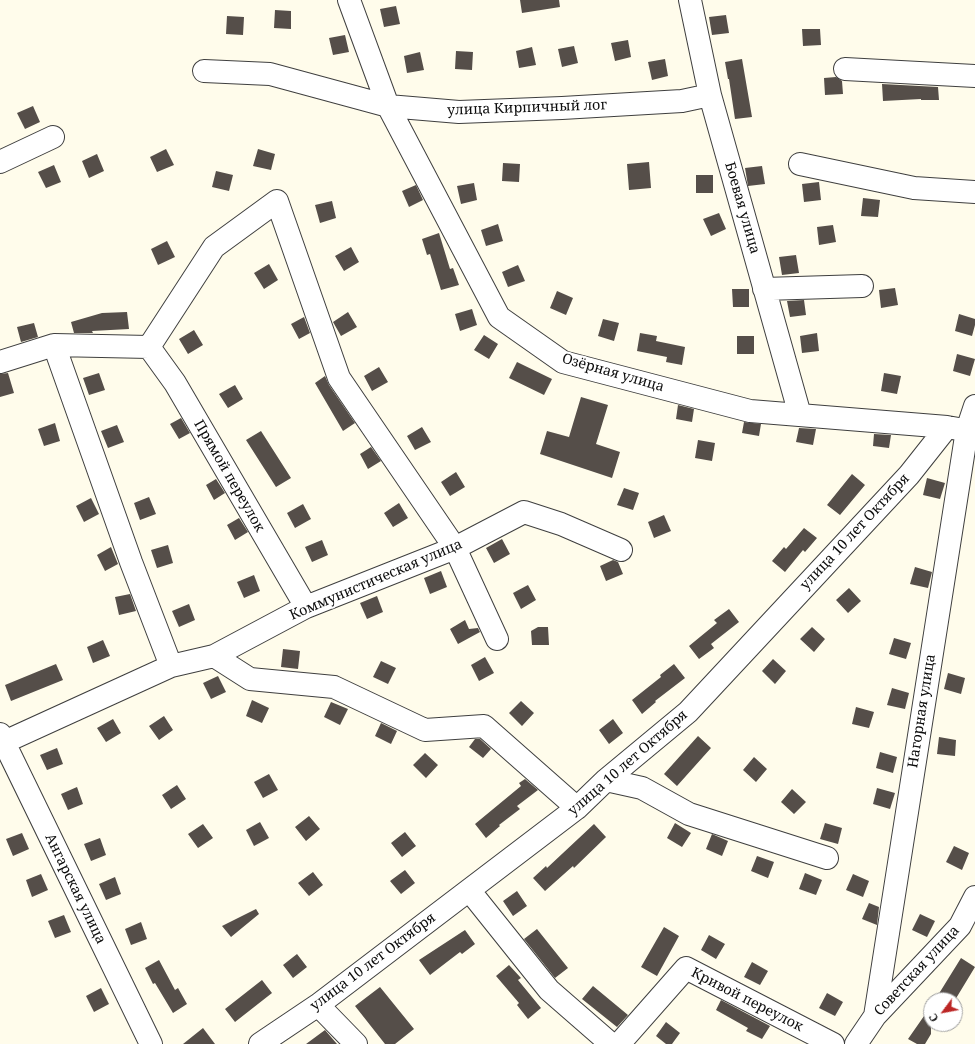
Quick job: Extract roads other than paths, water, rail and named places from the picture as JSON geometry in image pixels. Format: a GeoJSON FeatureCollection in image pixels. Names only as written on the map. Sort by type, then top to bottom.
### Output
{"type":"FeatureCollection","features":[{"type":"Feature","properties":{"kind":"street","name":"Озёрная улица"},"geometry":{"type":"LineString","coordinates":[[349,0],[388,106],[499,317],[563,362],[750,411],[963,430]]}},
{"type":"Feature","properties":{"kind":"street","name":"Боевая улица"},"geometry":{"type":"LineString","coordinates":[[690,0],[710,95],[800,415]]}},
{"type":"Feature","properties":{"kind":"street"},"geometry":{"type":"LineString","coordinates":[[845,69],[975,76]]}},
{"type":"Feature","properties":{"kind":"street","name":"улица Кирпичный лог"},"geometry":{"type":"LineString","coordinates":[[204,71],[270,74],[388,106],[459,112],[554,109],[682,101],[710,95]]}},
{"type":"Feature","properties":{"kind":"street"},"geometry":{"type":"LineString","coordinates":[[0,162],[53,137]]}},
{"type":"Feature","properties":{"kind":"street"},"geometry":{"type":"LineString","coordinates":[[800,164],[914,188],[975,192]]}},
{"type":"Feature","properties":{"kind":"street"},"geometry":{"type":"LineString","coordinates":[[0,362],[54,345],[149,347],[214,247],[277,200],[339,378],[455,548],[497,639]]}},
{"type":"Feature","properties":{"kind":"street"},"geometry":{"type":"LineString","coordinates":[[764,289],[862,286]]}},
{"type":"Feature","properties":{"kind":"street"},"geometry":{"type":"LineString","coordinates":[[54,345],[131,562],[171,666]]}},
{"type":"Feature","properties":{"kind":"street","name":"Прямой переулок"},"geometry":{"type":"LineString","coordinates":[[149,347],[175,384],[306,608]]}},
{"type":"Feature","properties":{"kind":"street","name":"Нагорная улица"},"geometry":{"type":"LineString","coordinates":[[874,1016],[963,430],[975,406]]}},
{"type":"Feature","properties":{"kind":"street","name":"улица 10 лет Октября"},"geometry":{"type":"LineString","coordinates":[[260,1044],[318,1005],[577,808],[606,780],[688,712],[909,475],[963,430]]}},
{"type":"Feature","properties":{"kind":"street","name":"Коммунистическая улица"},"geometry":{"type":"LineString","coordinates":[[1,740],[171,666],[214,656],[306,608],[455,548],[524,512],[561,524],[621,550]]}},
{"type":"Feature","properties":{"kind":"street"},"geometry":{"type":"LineString","coordinates":[[214,656],[250,680],[334,687],[425,730],[484,726],[577,808]]}},
{"type":"Feature","properties":{"kind":"street","name":"Ангарская улица"},"geometry":{"type":"LineString","coordinates":[[1,740],[151,1044]]}},
{"type":"Feature","properties":{"kind":"street"},"geometry":{"type":"LineString","coordinates":[[606,780],[642,788],[689,814],[827,858]]}},
{"type":"Feature","properties":{"kind":"street"},"geometry":{"type":"LineString","coordinates":[[469,890],[549,990],[611,1044]]}},
{"type":"Feature","properties":{"kind":"street","name":"Советская улица"},"geometry":{"type":"LineString","coordinates":[[856,1044],[874,1016],[960,926],[972,910]]}},
{"type":"Feature","properties":{"kind":"street","name":"Кривой переулок"},"geometry":{"type":"LineString","coordinates":[[619,1044],[686,968],[833,1044]]}},
{"type":"Feature","properties":{"kind":"street"},"geometry":{"type":"LineString","coordinates":[[318,1005],[356,1044]]}}]}
